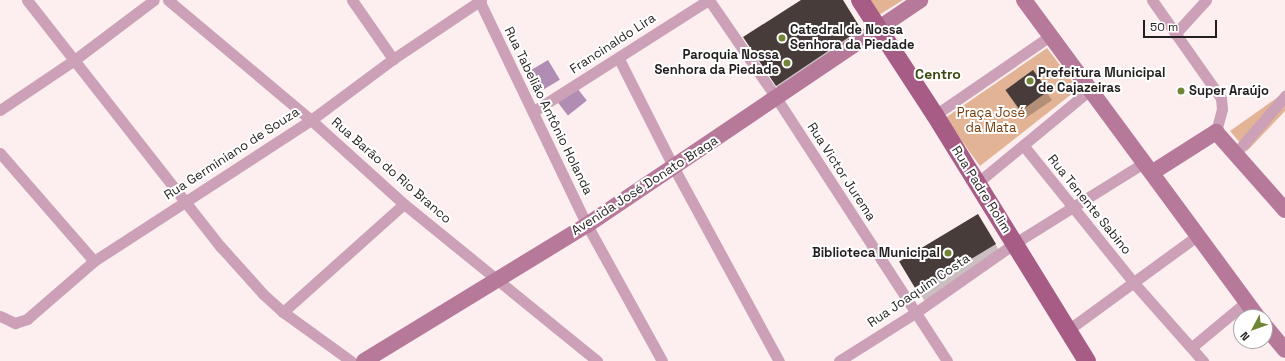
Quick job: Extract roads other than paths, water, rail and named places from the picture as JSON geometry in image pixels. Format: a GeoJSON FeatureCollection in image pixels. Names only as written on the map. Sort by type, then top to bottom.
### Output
{"type":"FeatureCollection","features":[{"type":"Feature","properties":{"kind":"main road","name":"Rua Padre Rolim"},"geometry":{"type":"LineString","coordinates":[[860,0],[877,29],[935,115],[1087,361]]}},
{"type":"Feature","properties":{"kind":"main road","name":"Avenida José Donato Braga"},"geometry":{"type":"LineString","coordinates":[[364,361],[499,279],[674,168],[920,0]]}},
{"type":"Feature","properties":{"kind":"main road"},"geometry":{"type":"LineString","coordinates":[[1024,0],[1149,167],[1197,236],[1252,309]]}},
{"type":"Feature","properties":{"kind":"main road"},"geometry":{"type":"LineString","coordinates":[[1149,167],[1216,132],[1285,210]]}},
{"type":"Feature","properties":{"kind":"main road"},"geometry":{"type":"LineString","coordinates":[[1273,336],[1285,350]]}},
{"type":"Feature","properties":{"kind":"street"},"geometry":{"type":"LineString","coordinates":[[27,0],[73,61],[220,246],[263,294],[283,312],[351,361]]}},
{"type":"Feature","properties":{"kind":"street"},"geometry":{"type":"LineString","coordinates":[[0,110],[73,61],[154,0]]}},
{"type":"Feature","properties":{"kind":"street","name":"Rua Barāo do Rio Branco"},"geometry":{"type":"LineString","coordinates":[[168,0],[311,120],[404,204],[499,279],[597,361]]}},
{"type":"Feature","properties":{"kind":"street"},"geometry":{"type":"LineString","coordinates":[[352,0],[393,58]]}},
{"type":"Feature","properties":{"kind":"street","name":"Rua Germiniano de Souza"},"geometry":{"type":"LineString","coordinates":[[0,316],[15,323],[27,320],[94,262],[184,201],[311,120],[393,58],[480,0]]}},
{"type":"Feature","properties":{"kind":"street","name":"Rua Tabelião Antônio Holanda"},"geometry":{"type":"LineString","coordinates":[[480,0],[587,224],[662,361]]}},
{"type":"Feature","properties":{"kind":"street","name":"Francinaldo Lira"},"geometry":{"type":"LineString","coordinates":[[534,111],[708,0]]}},
{"type":"Feature","properties":{"kind":"street","name":"Rua Victor Jurema"},"geometry":{"type":"LineString","coordinates":[[708,0],[777,99],[947,361]]}},
{"type":"Feature","properties":{"kind":"street"},"geometry":{"type":"LineString","coordinates":[[1152,0],[1221,98],[1222,109],[1216,132]]}},
{"type":"Feature","properties":{"kind":"street"},"geometry":{"type":"LineString","coordinates":[[1175,34],[1206,0]]}},
{"type":"Feature","properties":{"kind":"street"},"geometry":{"type":"LineString","coordinates":[[935,115],[1050,36]]}},
{"type":"Feature","properties":{"kind":"street"},"geometry":{"type":"LineString","coordinates":[[619,58],[674,168],[779,361]]}},
{"type":"Feature","properties":{"kind":"street"},"geometry":{"type":"LineString","coordinates":[[977,183],[1091,89]]}},
{"type":"Feature","properties":{"kind":"street"},"geometry":{"type":"LineString","coordinates":[[1235,154],[1285,96]]}},
{"type":"Feature","properties":{"kind":"street","name":"Rua Tenente Sabino"},"geometry":{"type":"LineString","coordinates":[[1023,145],[1133,282],[1203,361]]}},
{"type":"Feature","properties":{"kind":"street"},"geometry":{"type":"LineString","coordinates":[[0,153],[94,262]]}},
{"type":"Feature","properties":{"kind":"street","name":"Rua Joaquim Costa"},"geometry":{"type":"LineString","coordinates":[[839,361],[915,313],[1015,243],[1073,207],[1149,167]]}},
{"type":"Feature","properties":{"kind":"street"},"geometry":{"type":"LineString","coordinates":[[283,312],[404,204]]}},
{"type":"Feature","properties":{"kind":"street"},"geometry":{"type":"LineString","coordinates":[[1068,330],[1197,236]]}},
{"type":"Feature","properties":{"kind":"street"},"geometry":{"type":"LineString","coordinates":[[1192,347],[1246,302]]}},
{"type":"Feature","properties":{"kind":"place","name":"Catedral de Nossa Senhora da Piedade"},"geometry":{"type":"Point","coordinates":[782,38]}},
{"type":"Feature","properties":{"kind":"place","name":"Paroquia Nossa Senhora da Piedade"},"geometry":{"type":"Point","coordinates":[787,63]}},
{"type":"Feature","properties":{"kind":"place","name":"Prefeitura Municipal de Cajazeiras"},"geometry":{"type":"Point","coordinates":[1030,81]}},
{"type":"Feature","properties":{"kind":"place","name":"Super Araújo"},"geometry":{"type":"Point","coordinates":[1181,91]}},
{"type":"Feature","properties":{"kind":"place","name":"Biblioteca Municipal"},"geometry":{"type":"Point","coordinates":[948,253]}},
{"type":"Feature","properties":{"kind":"district","name":"Centro"},"geometry":{"type":"Point","coordinates":[938,74]}},
{"type":"Feature","properties":{"kind":"park label","name":"Praça José da Mata"},"geometry":{"type":"Point","coordinates":[991,122]}}]}
